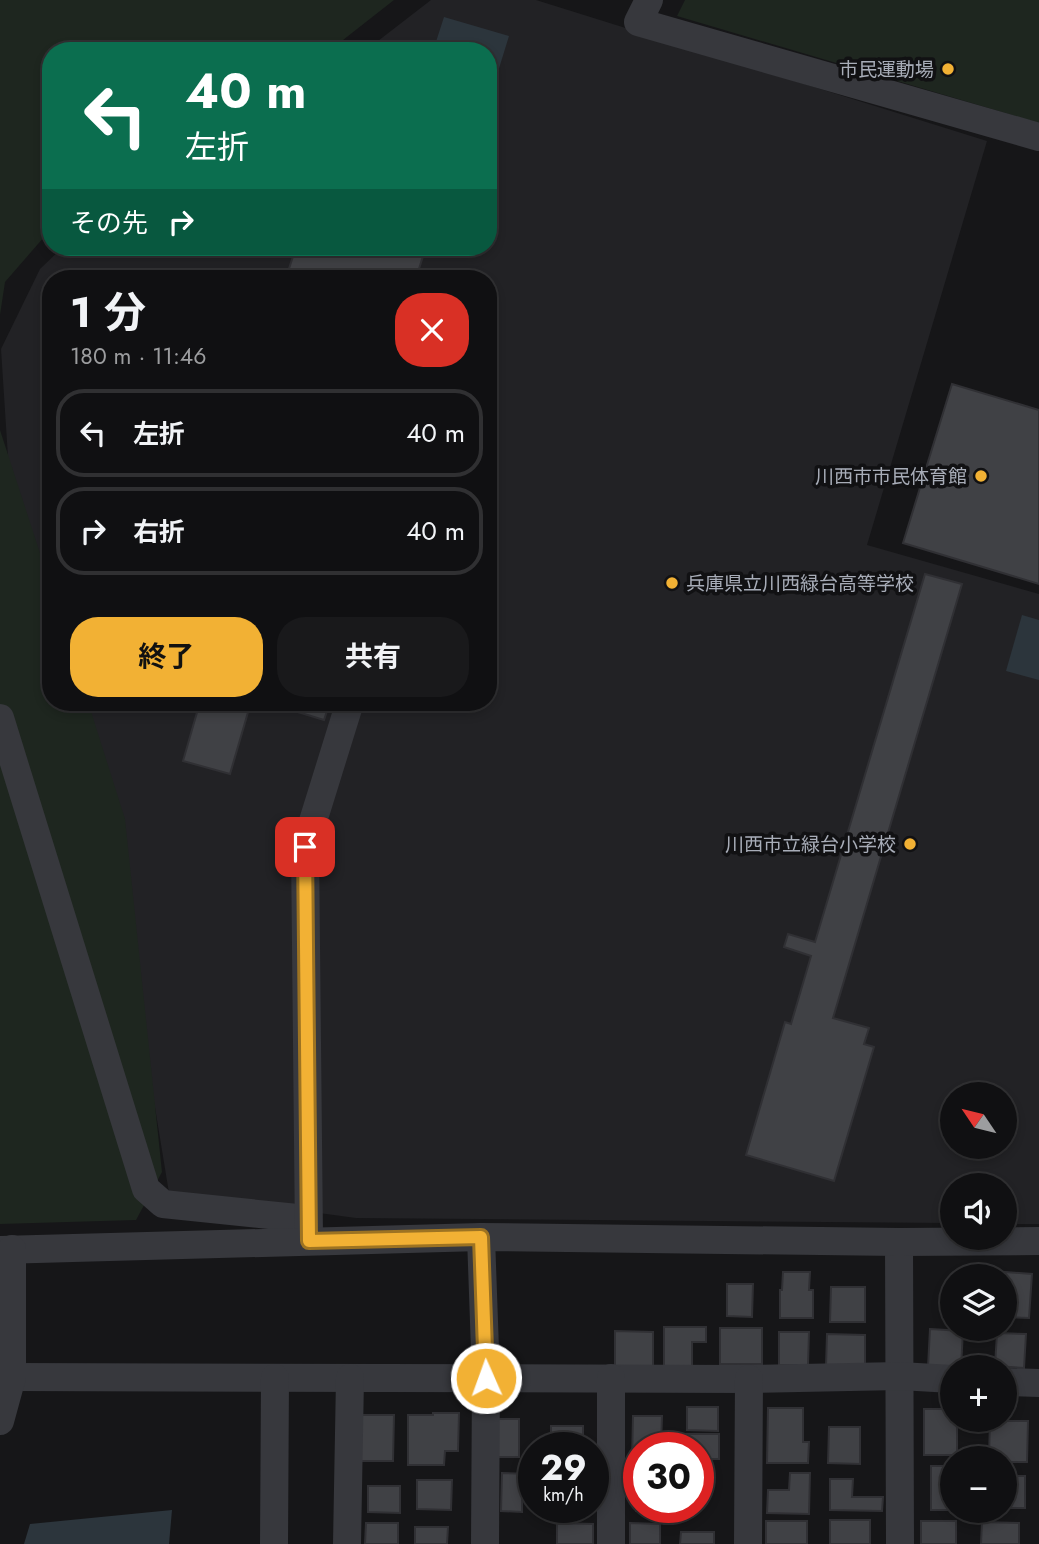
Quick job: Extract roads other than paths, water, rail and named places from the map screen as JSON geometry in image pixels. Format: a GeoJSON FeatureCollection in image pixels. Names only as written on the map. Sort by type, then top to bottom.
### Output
{"type":"FeatureCollection","features":[{"type":"Feature","properties":{"kind":"street"},"geometry":{"type":"LineString","coordinates":[[649,0],[638,22],[1039,137]]}},
{"type":"Feature","properties":{"kind":"street"},"geometry":{"type":"LineString","coordinates":[[308,1230],[305,847],[347,711]]}},
{"type":"Feature","properties":{"kind":"street"},"geometry":{"type":"LineString","coordinates":[[0,718],[146,1189],[163,1204],[308,1230]]}},
{"type":"Feature","properties":{"kind":"street"},"geometry":{"type":"LineString","coordinates":[[0,1421],[12,1377],[6,1250],[308,1230],[481,1237],[1039,1241]]}},
{"type":"Feature","properties":{"kind":"street"},"geometry":{"type":"LineString","coordinates":[[481,1237],[486,1378],[485,1544]]}},
{"type":"Feature","properties":{"kind":"street"},"geometry":{"type":"LineString","coordinates":[[899,1242],[900,1544]]}},
{"type":"Feature","properties":{"kind":"street"},"geometry":{"type":"LineString","coordinates":[[12,1377],[749,1379],[900,1376],[940,1378]]}},
{"type":"Feature","properties":{"kind":"street"},"geometry":{"type":"LineString","coordinates":[[274,1544],[275,1378]]}},
{"type":"Feature","properties":{"kind":"street"},"geometry":{"type":"LineString","coordinates":[[348,1544],[350,1378]]}},
{"type":"Feature","properties":{"kind":"street"},"geometry":{"type":"LineString","coordinates":[[611,1378],[611,1544]]}},
{"type":"Feature","properties":{"kind":"street"},"geometry":{"type":"LineString","coordinates":[[748,1544],[749,1379]]}},
{"type":"Feature","properties":{"kind":"street"},"geometry":{"type":"LineString","coordinates":[[1017,1382],[1039,1383]]}},
{"type":"Feature","properties":{"kind":"place","name":"市民運動場"},"geometry":{"type":"Point","coordinates":[948,69]}},
{"type":"Feature","properties":{"kind":"place","name":"川西市市民体育館"},"geometry":{"type":"Point","coordinates":[981,476]}},
{"type":"Feature","properties":{"kind":"place","name":"兵庫県立川西緑台高等学校"},"geometry":{"type":"Point","coordinates":[672,583]}},
{"type":"Feature","properties":{"kind":"place","name":"川西市立緑台小学校"},"geometry":{"type":"Point","coordinates":[910,844]}}]}
